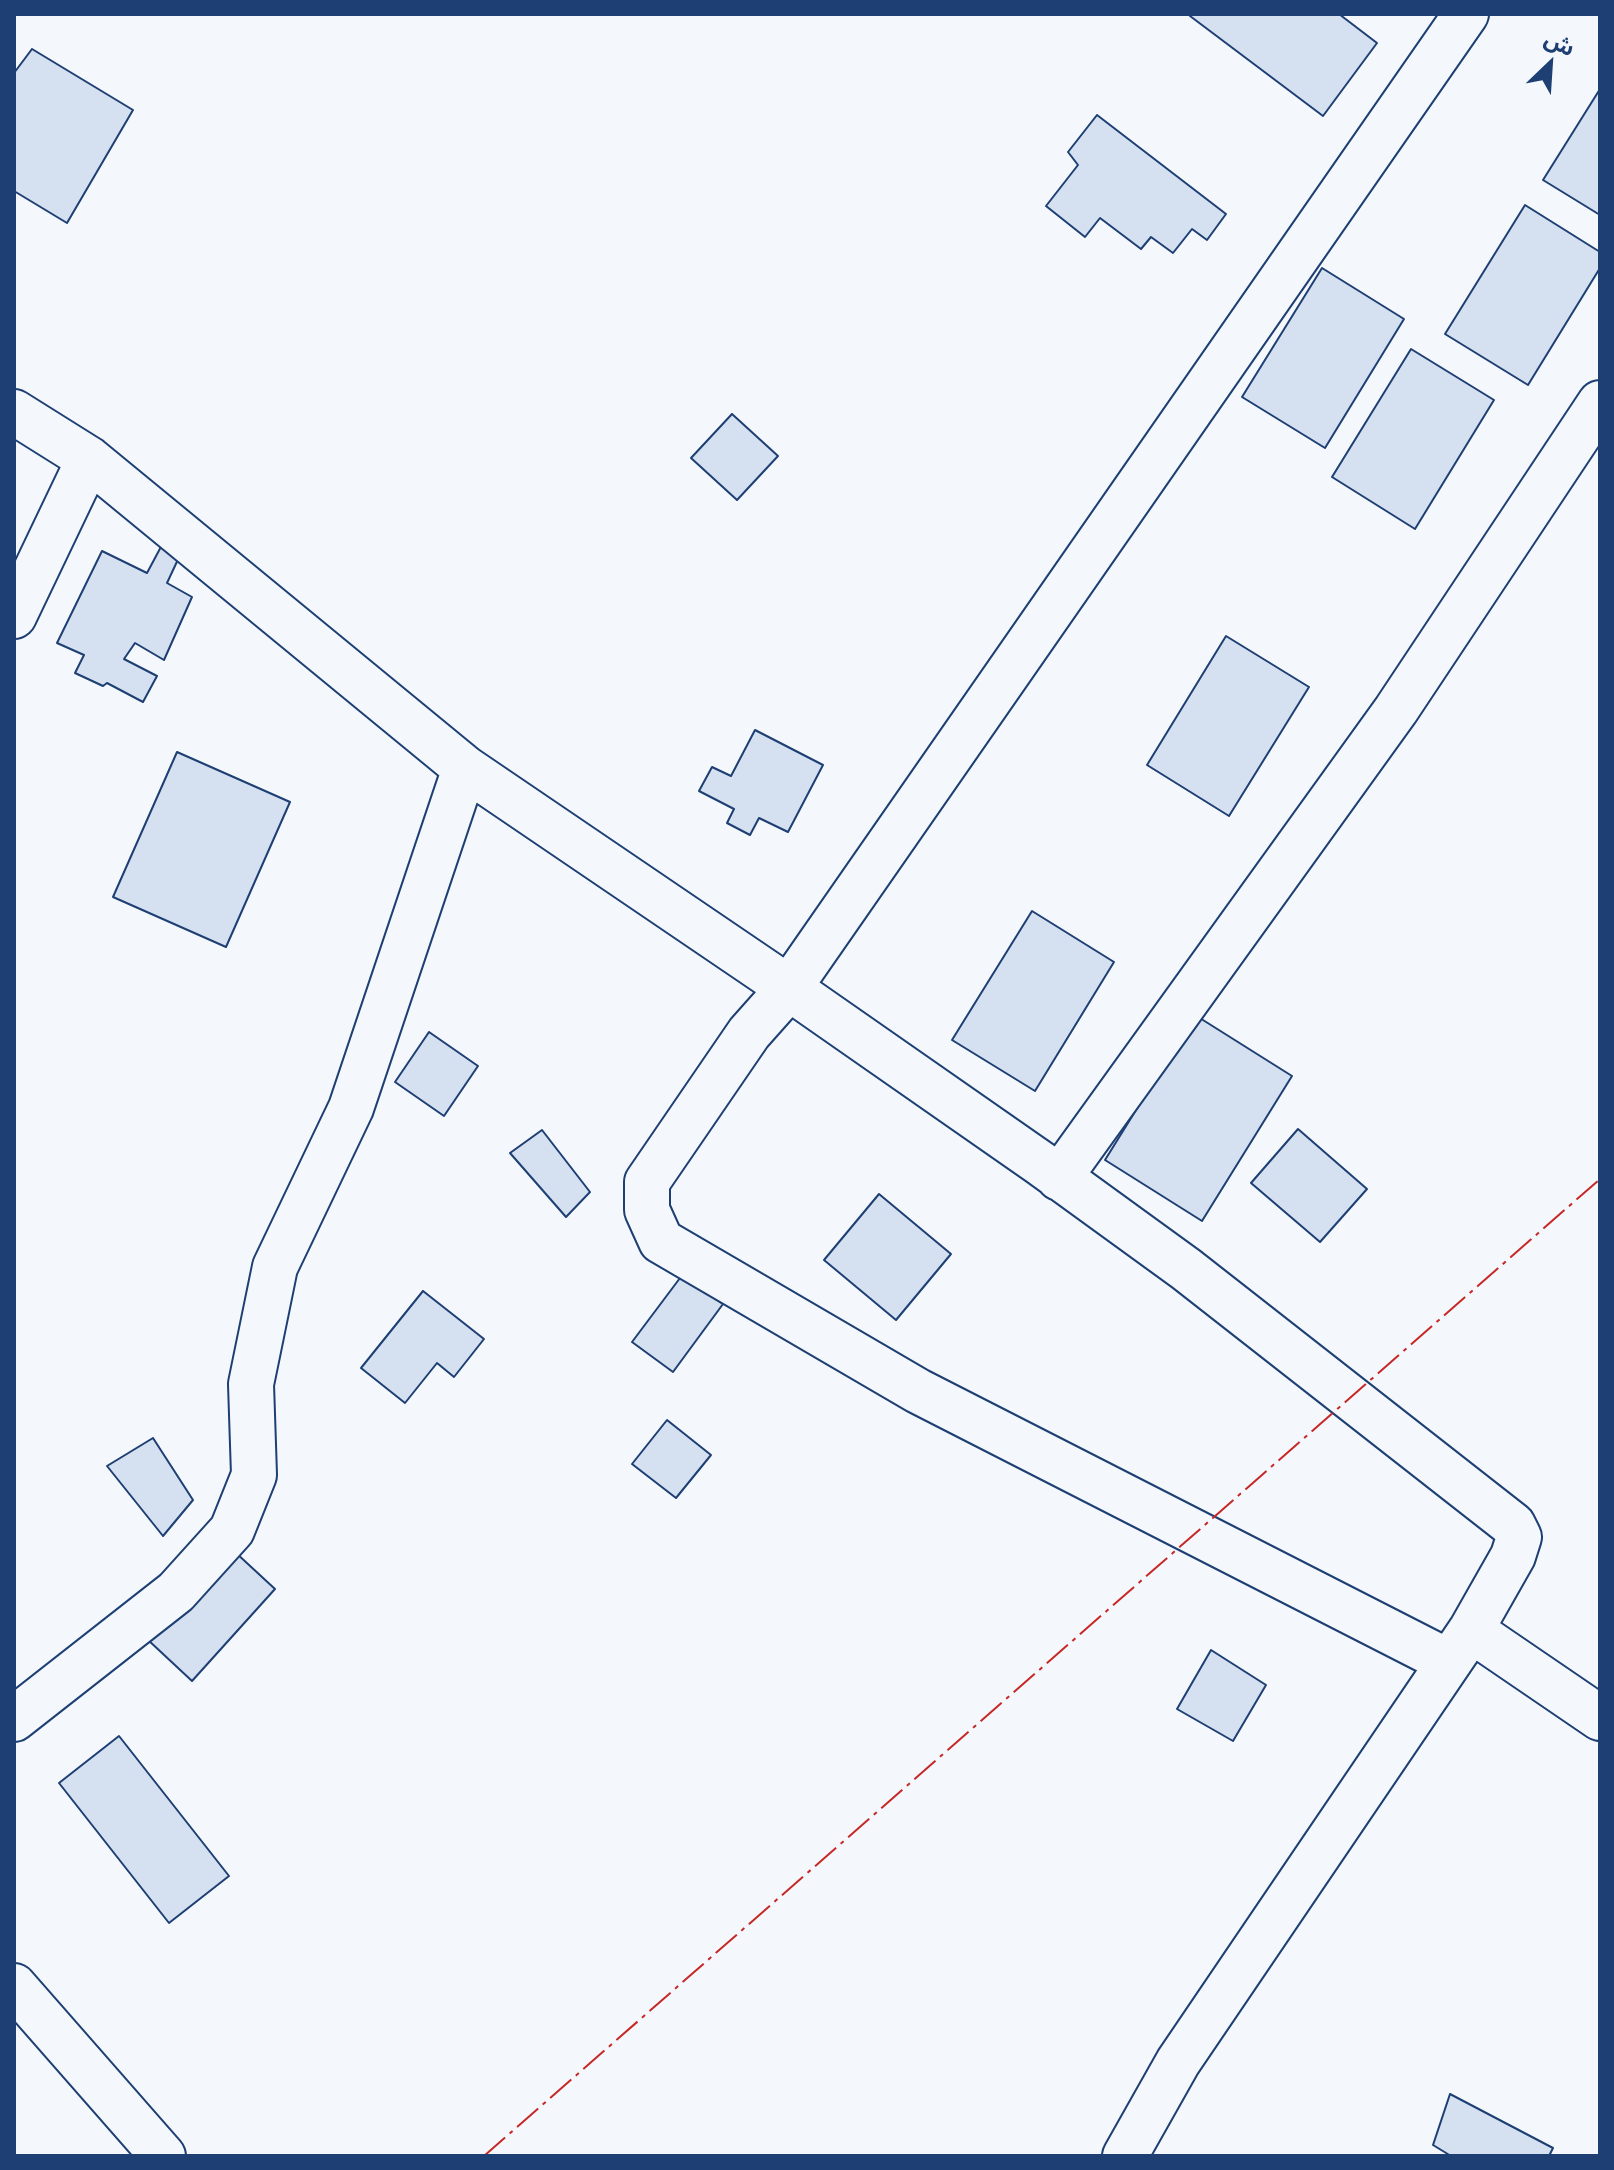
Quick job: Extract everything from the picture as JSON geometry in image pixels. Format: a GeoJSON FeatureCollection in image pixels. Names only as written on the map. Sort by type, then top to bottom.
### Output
{"type":"FeatureCollection","features":[{"type":"Feature","properties":{"kind":"street"},"geometry":{"type":"LineString","coordinates":[[1466,14],[789,988],[749,1033],[647,1182],[647,1210],[661,1241],[918,1391],[1460,1646],[1600,1718]]}},
{"type":"Feature","properties":{"kind":"street"},"geometry":{"type":"LineString","coordinates":[[1059,1178],[1396,710],[1600,403]]}},
{"type":"Feature","properties":{"kind":"street"},"geometry":{"type":"LineString","coordinates":[[14,412],[89,459],[465,768],[789,988],[1186,1269],[1513,1525],[1519,1537],[1513,1556],[1460,1646],[1178,2062],[1125,2156]]}},
{"type":"Feature","properties":{"kind":"street"},"geometry":{"type":"LineString","coordinates":[[14,616],[89,459]]}},
{"type":"Feature","properties":{"kind":"street"},"geometry":{"type":"LineString","coordinates":[[14,1719],[176,1592],[232,1530],[254,1475],[251,1384],[275,1267],[351,1108],[465,768]]}},
{"type":"Feature","properties":{"kind":"street"},"geometry":{"type":"LineString","coordinates":[[14,1986],[163,2156]]}},
{"type":"Feature","properties":{"kind":"building"},"geometry":{"type":"Polygon","coordinates":[[[1339,14],[1377,43],[1323,116],[1190,16],[1339,14]]]}},
{"type":"Feature","properties":{"kind":"building"},"geometry":{"type":"Polygon","coordinates":[[[32,49],[133,110],[67,223],[14,191],[14,73],[32,49]]]}},
{"type":"Feature","properties":{"kind":"building"},"geometry":{"type":"Polygon","coordinates":[[[1600,89],[1600,215],[1543,180],[1600,89]]]}},
{"type":"Feature","properties":{"kind":"building"},"geometry":{"type":"Polygon","coordinates":[[[1097,115],[1226,214],[1207,240],[1192,229],[1173,253],[1151,237],[1141,249],[1100,218],[1085,237],[1046,206],[1078,165],[1068,152],[1097,115]]]}},
{"type":"Feature","properties":{"kind":"building"},"geometry":{"type":"Polygon","coordinates":[[[1525,205],[1600,252],[1600,268],[1528,385],[1445,334],[1525,205]]]}},
{"type":"Feature","properties":{"kind":"building"},"geometry":{"type":"Polygon","coordinates":[[[1322,268],[1404,319],[1325,448],[1242,397],[1322,268]]]}},
{"type":"Feature","properties":{"kind":"building"},"geometry":{"type":"Polygon","coordinates":[[[1411,349],[1494,400],[1415,529],[1332,477],[1411,349]]]}},
{"type":"Feature","properties":{"kind":"building"},"geometry":{"type":"Polygon","coordinates":[[[732,414],[778,456],[737,500],[691,458],[732,414]]]}},
{"type":"Feature","properties":{"kind":"building"},"geometry":{"type":"Polygon","coordinates":[[[163,543],[181,553],[167,583],[192,597],[164,660],[135,643],[124,659],[157,676],[143,702],[107,683],[103,686],[75,673],[84,655],[57,643],[102,551],[147,573],[163,543]]]}},
{"type":"Feature","properties":{"kind":"building"},"geometry":{"type":"Polygon","coordinates":[[[1226,636],[1309,687],[1229,816],[1147,765],[1226,636]]]}},
{"type":"Feature","properties":{"kind":"building"},"geometry":{"type":"Polygon","coordinates":[[[755,730],[823,765],[788,832],[759,818],[750,835],[727,823],[734,809],[699,791],[712,767],[731,776],[755,730]]]}},
{"type":"Feature","properties":{"kind":"building"},"geometry":{"type":"Polygon","coordinates":[[[177,752],[290,802],[226,947],[113,897],[177,752]]]}},
{"type":"Feature","properties":{"kind":"building"},"geometry":{"type":"Polygon","coordinates":[[[1032,911],[1114,962],[1035,1091],[952,1040],[1032,911]]]}},
{"type":"Feature","properties":{"kind":"building"},"geometry":{"type":"Polygon","coordinates":[[[1195,1015],[1292,1076],[1202,1221],[1105,1160],[1195,1015]]]}},
{"type":"Feature","properties":{"kind":"building"},"geometry":{"type":"Polygon","coordinates":[[[429,1032],[478,1066],[444,1116],[395,1082],[429,1032]]]}},
{"type":"Feature","properties":{"kind":"building"},"geometry":{"type":"Polygon","coordinates":[[[1298,1129],[1367,1189],[1320,1242],[1251,1183],[1298,1129]]]}},
{"type":"Feature","properties":{"kind":"building"},"geometry":{"type":"Polygon","coordinates":[[[542,1130],[590,1192],[566,1217],[510,1153],[542,1130]]]}},
{"type":"Feature","properties":{"kind":"building"},"geometry":{"type":"Polygon","coordinates":[[[879,1194],[951,1254],[896,1320],[824,1260],[879,1194]]]}},
{"type":"Feature","properties":{"kind":"building"},"geometry":{"type":"Polygon","coordinates":[[[683,1274],[723,1304],[673,1372],[632,1342],[683,1274]]]}},
{"type":"Feature","properties":{"kind":"building"},"geometry":{"type":"Polygon","coordinates":[[[423,1291],[484,1339],[454,1377],[437,1363],[405,1403],[361,1368],[423,1291]]]}},
{"type":"Feature","properties":{"kind":"building"},"geometry":{"type":"Polygon","coordinates":[[[667,1420],[711,1455],[676,1498],[632,1464],[667,1420]]]}},
{"type":"Feature","properties":{"kind":"building"},"geometry":{"type":"Polygon","coordinates":[[[153,1438],[193,1500],[163,1536],[107,1466],[153,1438]]]}},
{"type":"Feature","properties":{"kind":"building"},"geometry":{"type":"Polygon","coordinates":[[[235,1552],[275,1589],[192,1681],[147,1639],[235,1552]]]}},
{"type":"Feature","properties":{"kind":"building"},"geometry":{"type":"Polygon","coordinates":[[[1211,1650],[1266,1685],[1233,1741],[1177,1709],[1211,1650]]]}},
{"type":"Feature","properties":{"kind":"building"},"geometry":{"type":"Polygon","coordinates":[[[119,1736],[229,1876],[169,1923],[59,1783],[119,1736]]]}},
{"type":"Feature","properties":{"kind":"building"},"geometry":{"type":"Polygon","coordinates":[[[1450,2094],[1553,2148],[1549,2156],[1451,2156],[1433,2145],[1450,2094]]]}},
{"type":"Feature","properties":{"kind":"power"},"geometry":{"type":"LineString","coordinates":[[484,2156],[1600,1179]]}}]}
